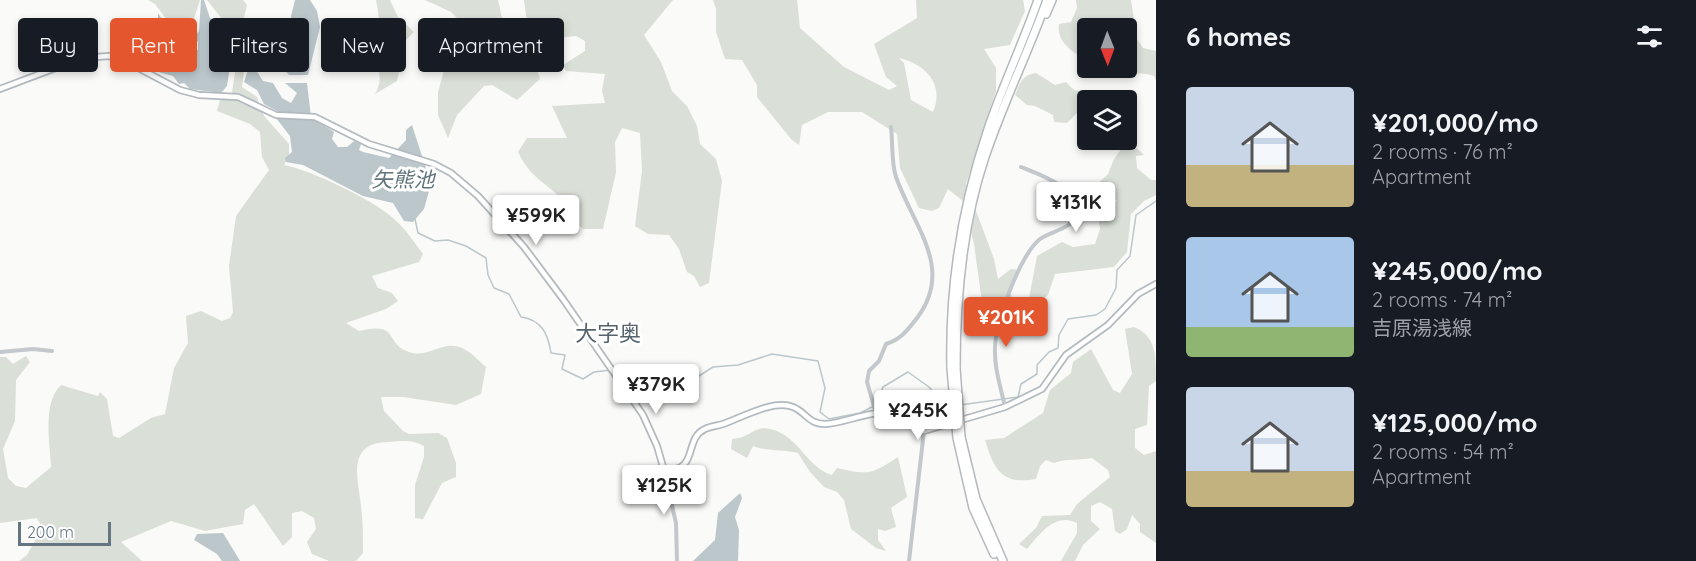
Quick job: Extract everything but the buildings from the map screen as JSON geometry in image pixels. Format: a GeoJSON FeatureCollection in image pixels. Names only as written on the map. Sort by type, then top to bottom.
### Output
{"type":"FeatureCollection","features":[{"type":"Feature","properties":{"kind":"highway"},"geometry":{"type":"LineString","coordinates":[[1010,80],[1033,0]]}},
{"type":"Feature","properties":{"kind":"highway"},"geometry":{"type":"LineString","coordinates":[[998,561],[973,508],[959,438],[954,368],[958,246],[971,194],[1038,0]]}},
{"type":"Feature","properties":{"kind":"highway"},"geometry":{"type":"LineString","coordinates":[[1022,61],[1047,0]]}},
{"type":"Feature","properties":{"kind":"highway"},"geometry":{"type":"LineString","coordinates":[[1010,80],[1052,0]]}},
{"type":"Feature","properties":{"kind":"highway"},"geometry":{"type":"LineString","coordinates":[[959,438],[976,499],[1003,561]]}},
{"type":"Feature","properties":{"kind":"main road"},"geometry":{"type":"LineString","coordinates":[[0,89],[82,58],[104,55],[122,60],[180,90],[204,95],[238,97],[276,115],[315,117],[352,136],[451,173],[478,196],[563,299],[651,430],[664,470],[679,469],[686,464],[695,440],[705,429],[721,425],[753,410],[794,407],[812,422],[825,424],[855,420],[876,413],[894,414],[924,431],[1005,407],[1042,389],[1066,356],[1104,329],[1138,294],[1156,284]]}},
{"type":"Feature","properties":{"kind":"street"},"geometry":{"type":"LineString","coordinates":[[876,413],[867,382],[869,371],[879,362],[886,344],[904,336],[923,310],[931,295],[933,280],[929,251],[896,178],[891,127]]}},
{"type":"Feature","properties":{"kind":"street"},"geometry":{"type":"LineString","coordinates":[[1005,407],[995,346],[1002,317],[1021,264],[1031,248],[1050,233],[1068,226],[1076,214],[1076,201],[1072,196],[1059,185],[1021,167]]}},
{"type":"Feature","properties":{"kind":"street"},"geometry":{"type":"LineString","coordinates":[[0,352],[33,349],[52,351]]}},
{"type":"Feature","properties":{"kind":"street"},"geometry":{"type":"LineString","coordinates":[[909,561],[924,431]]}},
{"type":"Feature","properties":{"kind":"street"},"geometry":{"type":"LineString","coordinates":[[664,470],[676,523],[677,561]]}},
{"type":"Feature","properties":{"kind":"shaded area"},"geometry":{"type":"Polygon","coordinates":[[[148,0],[200,0],[194,18],[166,18],[155,4],[148,0]]]}},
{"type":"Feature","properties":{"kind":"shaded area"},"geometry":{"type":"Polygon","coordinates":[[[207,0],[243,0],[247,5],[244,18],[221,18],[207,0]]]}},
{"type":"Feature","properties":{"kind":"shaded area"},"geometry":{"type":"Polygon","coordinates":[[[376,0],[390,0],[399,18],[379,18],[376,0]]]}},
{"type":"Feature","properties":{"kind":"shaded area"},"geometry":{"type":"Polygon","coordinates":[[[425,0],[498,0],[502,18],[457,18],[451,12],[425,0]]]}},
{"type":"Feature","properties":{"kind":"shaded area"},"geometry":{"type":"Polygon","coordinates":[[[524,0],[673,0],[644,35],[661,62],[672,91],[687,106],[697,126],[700,144],[716,159],[722,181],[709,283],[700,287],[694,276],[687,272],[679,249],[669,235],[648,234],[635,226],[642,171],[640,133],[622,128],[615,142],[616,172],[603,229],[583,229],[568,216],[569,208],[563,200],[536,177],[518,152],[527,138],[567,138],[552,106],[605,103],[602,90],[605,74],[566,71],[564,67],[564,64],[585,51],[585,41],[576,36],[564,37],[564,18],[526,18],[524,0]]]}},
{"type":"Feature","properties":{"kind":"shaded area"},"geometry":{"type":"Polygon","coordinates":[[[713,0],[797,0],[800,28],[844,67],[889,90],[897,86],[886,77],[874,44],[917,18],[916,0],[1023,0],[1025,11],[1010,45],[984,49],[996,68],[996,91],[966,184],[994,259],[998,279],[1011,269],[1020,270],[1010,291],[1016,310],[1029,298],[1037,256],[1062,242],[1073,247],[1095,244],[1100,229],[1098,216],[1112,208],[1117,200],[1110,199],[1096,207],[1084,197],[1108,174],[1121,150],[1137,148],[1144,155],[1136,156],[1137,168],[1151,180],[1156,180],[1156,195],[1144,201],[1131,214],[1127,252],[1114,267],[1055,274],[1048,295],[1011,327],[994,324],[982,302],[974,244],[963,201],[948,189],[939,208],[932,211],[919,208],[900,168],[897,134],[862,112],[828,112],[802,125],[799,145],[791,139],[757,97],[757,85],[742,60],[725,59],[716,32],[716,9],[713,0]],[[899,58],[904,63],[911,100],[933,112],[936,102],[934,84],[924,70],[899,58]]]}},
{"type":"Feature","properties":{"kind":"shaded area"},"geometry":{"type":"Polygon","coordinates":[[[1076,0],[1131,0],[1134,18],[1077,18],[1077,55],[1060,36],[1059,24],[1071,22],[1077,8],[1076,0]]]}},
{"type":"Feature","properties":{"kind":"shaded area"},"geometry":{"type":"Polygon","coordinates":[[[406,24],[414,32],[406,40],[406,24]]]}},
{"type":"Feature","properties":{"kind":"shaded area"},"geometry":{"type":"Polygon","coordinates":[[[1137,39],[1143,48],[1156,51],[1156,81],[1154,76],[1137,73],[1137,39]]]}},
{"type":"Feature","properties":{"kind":"shaded area"},"geometry":{"type":"Polygon","coordinates":[[[235,72],[244,72],[242,87],[257,97],[264,116],[289,144],[289,155],[284,165],[325,179],[384,211],[409,235],[423,254],[419,262],[372,276],[378,288],[392,293],[398,301],[386,309],[346,323],[359,331],[381,329],[386,331],[396,344],[409,352],[423,353],[443,347],[457,346],[470,353],[486,367],[481,394],[456,405],[403,397],[381,397],[384,411],[403,431],[409,434],[438,433],[447,438],[456,463],[456,477],[442,483],[423,519],[415,518],[415,485],[424,457],[424,446],[411,441],[402,441],[375,444],[366,448],[360,455],[357,474],[363,523],[363,553],[356,561],[329,561],[312,554],[307,542],[316,529],[314,518],[302,511],[292,513],[292,537],[283,546],[254,504],[245,510],[243,524],[205,531],[171,521],[121,542],[142,561],[19,561],[27,555],[42,528],[37,518],[0,523],[0,357],[6,357],[13,364],[26,356],[30,362],[16,380],[15,421],[3,449],[8,478],[16,486],[26,488],[51,467],[49,413],[51,402],[61,385],[98,396],[100,392],[107,399],[113,436],[119,438],[151,418],[165,414],[174,368],[188,343],[186,316],[201,311],[222,321],[230,318],[233,312],[229,266],[236,216],[269,170],[262,157],[260,132],[250,124],[217,111],[221,96],[231,99],[235,72]]]}},
{"type":"Feature","properties":{"kind":"shaded area"},"geometry":{"type":"Polygon","coordinates":[[[379,72],[399,72],[397,81],[375,94],[380,79],[379,72]]]}},
{"type":"Feature","properties":{"kind":"shaded area"},"geometry":{"type":"Polygon","coordinates":[[[443,72],[538,72],[540,79],[517,100],[492,85],[484,86],[457,115],[448,138],[438,115],[438,92],[443,72]]]}},
{"type":"Feature","properties":{"kind":"shaded area"},"geometry":{"type":"Polygon","coordinates":[[[1036,73],[1055,85],[1066,82],[1077,91],[1077,113],[1067,123],[1054,122],[1053,115],[1035,106],[1027,105],[1015,95],[1020,83],[1031,74],[1036,73]]]}},
{"type":"Feature","properties":{"kind":"shaded area"},"geometry":{"type":"Polygon","coordinates":[[[1134,327],[1151,341],[1156,363],[1156,381],[1149,386],[1147,425],[1135,429],[1135,448],[1144,455],[1156,451],[1156,543],[1140,532],[1140,524],[1132,515],[1127,529],[1120,534],[1115,531],[1112,509],[1100,502],[1091,506],[1091,521],[1100,529],[1083,545],[1075,561],[1061,561],[1077,533],[1077,523],[1069,520],[1055,522],[1049,526],[1027,549],[1019,544],[1036,528],[1042,516],[1070,515],[1077,504],[1110,477],[1108,470],[1092,458],[1054,463],[1046,460],[1040,466],[1036,479],[1015,480],[996,468],[985,440],[1004,438],[1043,413],[1050,390],[1071,373],[1073,362],[1091,349],[1113,390],[1120,393],[1132,374],[1125,329],[1134,327]]]}},
{"type":"Feature","properties":{"kind":"shaded area"},"geometry":{"type":"Polygon","coordinates":[[[763,428],[785,435],[814,465],[832,475],[837,468],[869,472],[898,457],[907,497],[891,508],[896,527],[885,531],[878,529],[878,540],[886,551],[876,548],[851,529],[844,500],[837,492],[824,487],[810,472],[798,453],[753,446],[747,458],[731,449],[732,439],[763,428]]]}},
{"type":"Feature","properties":{"kind":"water"},"geometry":{"type":"Polygon","coordinates":[[[201,0],[204,0],[210,18],[209,72],[229,72],[227,86],[221,93],[190,89],[184,83],[179,84],[173,76],[160,72],[197,72],[197,33],[201,0]]]}},
{"type":"Feature","properties":{"kind":"water"},"geometry":{"type":"Polygon","coordinates":[[[295,0],[310,0],[317,11],[320,27],[309,71],[309,18],[291,18],[295,0]]]}},
{"type":"Feature","properties":{"kind":"water","name":"矢熊池"},"geometry":{"type":"Polygon","coordinates":[[[247,72],[257,72],[263,81],[273,83],[282,98],[291,103],[297,93],[285,83],[307,83],[311,117],[334,132],[332,139],[338,147],[347,147],[354,141],[361,144],[359,150],[363,152],[389,158],[406,140],[406,130],[412,125],[431,184],[424,209],[413,222],[404,221],[393,203],[363,196],[303,165],[286,162],[285,158],[292,152],[290,136],[276,118],[279,112],[264,104],[257,90],[244,82],[247,72]]]}},
{"type":"Feature","properties":{"kind":"water"},"geometry":{"type":"Polygon","coordinates":[[[286,72],[309,72],[308,75],[289,75],[286,72]]]}},
{"type":"Feature","properties":{"kind":"water"},"geometry":{"type":"Polygon","coordinates":[[[740,493],[742,498],[735,517],[739,530],[738,561],[693,561],[715,540],[718,513],[740,493]]]}},
{"type":"Feature","properties":{"kind":"water"},"geometry":{"type":"Polygon","coordinates":[[[223,533],[240,561],[222,561],[217,554],[194,540],[197,534],[223,533]]]}},
{"type":"Feature","properties":{"kind":"waterway"},"geometry":{"type":"LineString","coordinates":[[960,405],[1018,397],[1021,384],[1037,374],[1037,365],[1049,352],[1058,348],[1059,335],[1068,319],[1096,315],[1105,309],[1116,288],[1117,270],[1130,256],[1136,215],[1156,201]]}},
{"type":"Feature","properties":{"kind":"waterway"},"geometry":{"type":"LineString","coordinates":[[415,219],[418,233],[435,241],[448,240],[466,246],[486,258],[488,275],[494,288],[509,294],[521,317],[534,321],[543,329],[551,353],[565,355],[562,369],[583,379],[594,372],[611,370]]}},
{"type":"Feature","properties":{"kind":"waterway"},"geometry":{"type":"LineString","coordinates":[[615,372],[625,376],[691,371],[699,376],[713,367],[738,365],[772,354],[818,361],[825,388],[820,412],[829,419],[860,413],[876,405],[883,387],[908,372],[929,387],[944,405],[952,405]]}},
{"type":"Feature","properties":{"kind":"district","name":"大字奥"},"geometry":{"type":"Point","coordinates":[608,333]}}]}
